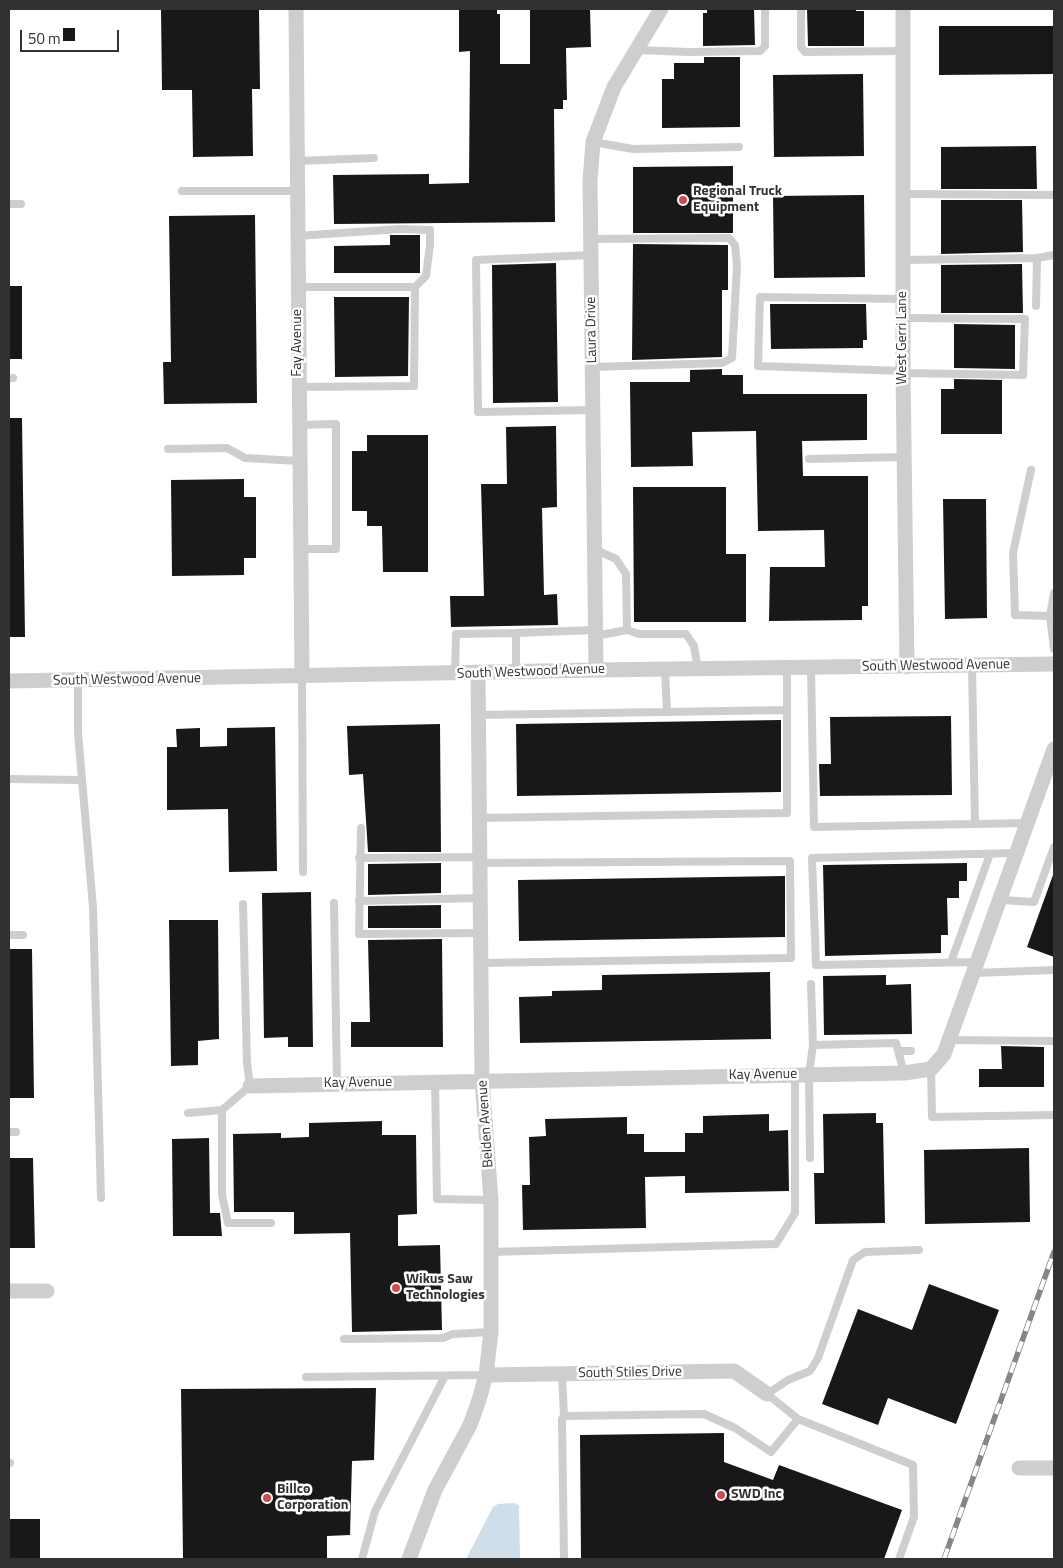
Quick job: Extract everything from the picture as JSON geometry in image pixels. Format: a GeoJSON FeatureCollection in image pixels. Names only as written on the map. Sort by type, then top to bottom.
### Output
{"type":"FeatureCollection","features":[{"type":"Feature","properties":{"kind":"street","name":"Fay Avenue"},"geometry":{"type":"LineString","coordinates":[[296,9],[302,677]]}},
{"type":"Feature","properties":{"kind":"street","name":"Laura Drive"},"geometry":{"type":"LineString","coordinates":[[596,670],[590,239],[590,182],[593,142],[614,87],[662,9]]}},
{"type":"Feature","properties":{"kind":"street","name":"West Gerri Lane"},"geometry":{"type":"LineString","coordinates":[[903,9],[903,372],[907,667]]}},
{"type":"Feature","properties":{"kind":"street","name":"South Westwood Avenue"},"geometry":{"type":"LineString","coordinates":[[9,682],[478,674],[596,670],[1054,664]]}},
{"type":"Feature","properties":{"kind":"street","name":"Belden Avenue"},"geometry":{"type":"LineString","coordinates":[[410,1559],[435,1490],[470,1424],[486,1376],[491,1332],[491,1200],[482,1080],[478,674]]}},
{"type":"Feature","properties":{"kind":"street"},"geometry":{"type":"LineString","coordinates":[[931,1069],[944,1054],[1054,749]]}},
{"type":"Feature","properties":{"kind":"street","name":"Kay Avenue"},"geometry":{"type":"LineString","coordinates":[[250,1086],[904,1073],[931,1069]]}},
{"type":"Feature","properties":{"kind":"street"},"geometry":{"type":"LineString","coordinates":[[9,1292],[47,1291]]}},
{"type":"Feature","properties":{"kind":"street","name":"South Stiles Drive"},"geometry":{"type":"LineString","coordinates":[[486,1376],[734,1371],[767,1394]]}},
{"type":"Feature","properties":{"kind":"street"},"geometry":{"type":"LineString","coordinates":[[1019,1468],[1054,1468]]}},
{"type":"Feature","properties":{"kind":"lane"},"geometry":{"type":"LineString","coordinates":[[636,50],[688,52],[760,50],[765,46],[765,9]]}},
{"type":"Feature","properties":{"kind":"lane"},"geometry":{"type":"LineString","coordinates":[[801,9],[801,47],[805,52],[903,51]]}},
{"type":"Feature","properties":{"kind":"lane"},"geometry":{"type":"LineString","coordinates":[[593,142],[633,149],[739,147]]}},
{"type":"Feature","properties":{"kind":"lane"},"geometry":{"type":"LineString","coordinates":[[297,161],[374,158]]}},
{"type":"Feature","properties":{"kind":"lane"},"geometry":{"type":"LineString","coordinates":[[182,191],[297,191]]}},
{"type":"Feature","properties":{"kind":"lane"},"geometry":{"type":"LineString","coordinates":[[903,194],[1054,195]]}},
{"type":"Feature","properties":{"kind":"lane"},"geometry":{"type":"LineString","coordinates":[[9,204],[21,204]]}},
{"type":"Feature","properties":{"kind":"lane"},"geometry":{"type":"LineString","coordinates":[[297,236],[400,229],[430,230],[426,276],[415,287],[414,386],[298,387]]}},
{"type":"Feature","properties":{"kind":"lane"},"geometry":{"type":"LineString","coordinates":[[590,239],[729,238],[735,245],[736,265],[732,358],[722,363],[592,367]]}},
{"type":"Feature","properties":{"kind":"lane"},"geometry":{"type":"LineString","coordinates":[[591,255],[476,260],[476,279],[478,412],[592,410]]}},
{"type":"Feature","properties":{"kind":"lane"},"geometry":{"type":"LineString","coordinates":[[903,260],[1037,258],[1054,255]]}},
{"type":"Feature","properties":{"kind":"lane"},"geometry":{"type":"LineString","coordinates":[[1036,306],[1037,258]]}},
{"type":"Feature","properties":{"kind":"lane"},"geometry":{"type":"LineString","coordinates":[[298,287],[415,287]]}},
{"type":"Feature","properties":{"kind":"lane"},"geometry":{"type":"LineString","coordinates":[[903,299],[760,297],[758,366],[1023,375],[1025,319],[903,318]]}},
{"type":"Feature","properties":{"kind":"lane"},"geometry":{"type":"LineString","coordinates":[[299,425],[336,424],[336,549],[300,549]]}},
{"type":"Feature","properties":{"kind":"lane"},"geometry":{"type":"LineString","coordinates":[[168,449],[227,448],[245,458],[299,462]]}},
{"type":"Feature","properties":{"kind":"lane"},"geometry":{"type":"LineString","coordinates":[[809,459],[905,457]]}},
{"type":"Feature","properties":{"kind":"lane"},"geometry":{"type":"LineString","coordinates":[[1031,470],[1013,553],[1015,615],[1050,616]]}},
{"type":"Feature","properties":{"kind":"lane"},"geometry":{"type":"LineString","coordinates":[[594,549],[616,559],[626,574],[627,630]]}},
{"type":"Feature","properties":{"kind":"lane"},"geometry":{"type":"LineString","coordinates":[[1054,593],[1050,616],[1054,649]]}},
{"type":"Feature","properties":{"kind":"lane"},"geometry":{"type":"LineString","coordinates":[[455,674],[456,634],[595,633],[627,630],[640,634],[686,634],[694,646],[698,669]]}},
{"type":"Feature","properties":{"kind":"lane"},"geometry":{"type":"LineString","coordinates":[[516,633],[516,672]]}},
{"type":"Feature","properties":{"kind":"lane"},"geometry":{"type":"LineString","coordinates":[[972,666],[975,824]]}},
{"type":"Feature","properties":{"kind":"lane"},"geometry":{"type":"LineString","coordinates":[[479,818],[787,813],[786,668]]}},
{"type":"Feature","properties":{"kind":"lane"},"geometry":{"type":"LineString","coordinates":[[811,668],[814,827],[1028,823]]}},
{"type":"Feature","properties":{"kind":"lane"},"geometry":{"type":"LineString","coordinates":[[665,669],[667,712]]}},
{"type":"Feature","properties":{"kind":"lane"},"geometry":{"type":"LineString","coordinates":[[302,677],[303,872]]}},
{"type":"Feature","properties":{"kind":"lane"},"geometry":{"type":"LineString","coordinates":[[78,680],[78,733],[93,907],[101,1198]]}},
{"type":"Feature","properties":{"kind":"lane"},"geometry":{"type":"LineString","coordinates":[[478,715],[787,710]]}},
{"type":"Feature","properties":{"kind":"lane"},"geometry":{"type":"LineString","coordinates":[[9,779],[82,780]]}},
{"type":"Feature","properties":{"kind":"lane"},"geometry":{"type":"LineString","coordinates":[[361,828],[359,934],[480,933]]}},
{"type":"Feature","properties":{"kind":"lane"},"geometry":{"type":"LineString","coordinates":[[1001,900],[1034,902],[1054,847]]}},
{"type":"Feature","properties":{"kind":"lane"},"geometry":{"type":"LineString","coordinates":[[1016,853],[812,858],[816,965],[951,962],[976,967],[1054,970]]}},
{"type":"Feature","properties":{"kind":"lane"},"geometry":{"type":"LineString","coordinates":[[951,962],[990,854]]}},
{"type":"Feature","properties":{"kind":"lane"},"geometry":{"type":"LineString","coordinates":[[359,858],[790,861],[791,958],[481,963]]}},
{"type":"Feature","properties":{"kind":"lane"},"geometry":{"type":"LineString","coordinates":[[359,901],[480,898]]}},
{"type":"Feature","properties":{"kind":"lane"},"geometry":{"type":"LineString","coordinates":[[334,903],[337,1084]]}},
{"type":"Feature","properties":{"kind":"lane"},"geometry":{"type":"LineString","coordinates":[[188,1112],[222,1110],[250,1086],[247,1063],[243,904]]}},
{"type":"Feature","properties":{"kind":"lane"},"geometry":{"type":"LineString","coordinates":[[9,935],[23,935]]}},
{"type":"Feature","properties":{"kind":"lane"},"geometry":{"type":"LineString","coordinates":[[491,1252],[776,1244],[795,1213],[802,1074],[813,1045],[811,984]]}},
{"type":"Feature","properties":{"kind":"lane"},"geometry":{"type":"LineString","coordinates":[[949,1040],[1054,1041]]}},
{"type":"Feature","properties":{"kind":"lane"},"geometry":{"type":"LineString","coordinates":[[813,1045],[896,1043],[904,1073]]}},
{"type":"Feature","properties":{"kind":"lane"},"geometry":{"type":"LineString","coordinates":[[899,1051],[911,1051]]}},
{"type":"Feature","properties":{"kind":"lane"},"geometry":{"type":"LineString","coordinates":[[931,1069],[932,1117],[1054,1114]]}},
{"type":"Feature","properties":{"kind":"lane"},"geometry":{"type":"LineString","coordinates":[[802,1074],[810,1158]]}},
{"type":"Feature","properties":{"kind":"lane"},"geometry":{"type":"LineString","coordinates":[[435,1081],[437,1200],[491,1200]]}},
{"type":"Feature","properties":{"kind":"lane"},"geometry":{"type":"LineString","coordinates":[[222,1110],[222,1195],[228,1223],[271,1224]]}},
{"type":"Feature","properties":{"kind":"lane"},"geometry":{"type":"LineString","coordinates":[[900,1559],[914,1518],[914,1465],[798,1420],[767,1394],[788,1380],[810,1371],[814,1365],[853,1260],[865,1252],[919,1250]]}},
{"type":"Feature","properties":{"kind":"lane"},"geometry":{"type":"LineString","coordinates":[[344,1339],[443,1338],[453,1334],[491,1332]]}},
{"type":"Feature","properties":{"kind":"lane"},"geometry":{"type":"LineString","coordinates":[[562,1374],[564,1416],[562,1419],[564,1559]]}},
{"type":"Feature","properties":{"kind":"lane"},"geometry":{"type":"LineString","coordinates":[[362,1559],[375,1511],[445,1376]]}},
{"type":"Feature","properties":{"kind":"lane"},"geometry":{"type":"LineString","coordinates":[[306,1377],[486,1376]]}},
{"type":"Feature","properties":{"kind":"lane"},"geometry":{"type":"LineString","coordinates":[[564,1416],[704,1414],[735,1428],[771,1452],[798,1420]]}},
{"type":"Feature","properties":{"kind":"shaded area"},"geometry":{"type":"Polygon","coordinates":[[[515,1503],[519,1506],[520,1559],[466,1559],[493,1507],[498,1504],[515,1503]]]}},
{"type":"Feature","properties":{"kind":"building"},"geometry":{"type":"Polygon","coordinates":[[[161,9],[259,9],[260,89],[252,89],[253,156],[193,157],[192,90],[162,90],[161,9]]]}},
{"type":"Feature","properties":{"kind":"building"},"geometry":{"type":"Polygon","coordinates":[[[459,9],[497,9],[497,14],[500,14],[500,64],[530,64],[530,9],[590,9],[591,47],[566,48],[567,100],[563,100],[563,109],[554,109],[555,222],[334,224],[333,175],[429,174],[429,184],[469,183],[470,51],[459,52],[459,9]]]}},
{"type":"Feature","properties":{"kind":"building"},"geometry":{"type":"Polygon","coordinates":[[[707,9],[754,9],[755,45],[703,46],[703,13],[707,13],[707,9]]]}},
{"type":"Feature","properties":{"kind":"building"},"geometry":{"type":"Polygon","coordinates":[[[807,9],[856,9],[856,11],[864,11],[864,46],[808,46],[807,9]]]}},
{"type":"Feature","properties":{"kind":"building"},"geometry":{"type":"Polygon","coordinates":[[[939,26],[1054,26],[1054,74],[939,75],[939,26]]]}},
{"type":"Feature","properties":{"kind":"building"},"geometry":{"type":"Polygon","coordinates":[[[63,28],[75,28],[75,41],[63,41],[63,28]]]}},
{"type":"Feature","properties":{"kind":"building"},"geometry":{"type":"Polygon","coordinates":[[[704,57],[740,57],[740,127],[662,128],[662,79],[674,79],[674,63],[704,63],[704,57]]]}},
{"type":"Feature","properties":{"kind":"building"},"geometry":{"type":"Polygon","coordinates":[[[863,74],[864,156],[774,157],[773,75],[863,74]]]}},
{"type":"Feature","properties":{"kind":"building"},"geometry":{"type":"Polygon","coordinates":[[[1036,146],[1037,189],[941,189],[941,147],[1036,146]]]}},
{"type":"Feature","properties":{"kind":"building","name":"Regional Truck Equipment"},"geometry":{"type":"Polygon","coordinates":[[[733,166],[733,233],[633,233],[633,167],[733,166]]]}},
{"type":"Feature","properties":{"kind":"building"},"geometry":{"type":"Polygon","coordinates":[[[864,195],[865,277],[774,278],[773,196],[864,195]]]}},
{"type":"Feature","properties":{"kind":"building"},"geometry":{"type":"Polygon","coordinates":[[[941,200],[1022,200],[1023,252],[941,254],[941,200]]]}},
{"type":"Feature","properties":{"kind":"building"},"geometry":{"type":"Polygon","coordinates":[[[255,215],[257,403],[164,404],[163,362],[171,362],[169,216],[255,215]]]}},
{"type":"Feature","properties":{"kind":"building"},"geometry":{"type":"Polygon","coordinates":[[[390,235],[420,235],[420,273],[334,273],[334,246],[390,245],[390,235]]]}},
{"type":"Feature","properties":{"kind":"building"},"geometry":{"type":"Polygon","coordinates":[[[633,244],[728,245],[728,290],[722,290],[722,357],[632,360],[633,244]]]}},
{"type":"Feature","properties":{"kind":"building"},"geometry":{"type":"Polygon","coordinates":[[[556,263],[558,402],[493,403],[492,265],[556,263]]]}},
{"type":"Feature","properties":{"kind":"building"},"geometry":{"type":"Polygon","coordinates":[[[1022,264],[1023,313],[941,313],[941,265],[1022,264]]]}},
{"type":"Feature","properties":{"kind":"building"},"geometry":{"type":"Polygon","coordinates":[[[9,286],[22,286],[22,359],[9,359],[9,286]]]}},
{"type":"Feature","properties":{"kind":"building"},"geometry":{"type":"Polygon","coordinates":[[[334,297],[409,297],[408,376],[335,377],[334,297]]]}},
{"type":"Feature","properties":{"kind":"building"},"geometry":{"type":"Polygon","coordinates":[[[770,304],[866,304],[867,340],[863,340],[863,348],[771,349],[770,304]]]}},
{"type":"Feature","properties":{"kind":"building"},"geometry":{"type":"Polygon","coordinates":[[[954,324],[1015,325],[1015,369],[954,368],[954,324]]]}},
{"type":"Feature","properties":{"kind":"building"},"geometry":{"type":"Polygon","coordinates":[[[722,369],[722,375],[743,375],[743,394],[867,394],[867,440],[802,441],[803,476],[868,476],[868,606],[862,606],[862,620],[769,621],[770,567],[825,567],[824,530],[758,531],[756,431],[692,432],[693,466],[631,467],[630,382],[690,382],[690,370],[722,369]]]}},
{"type":"Feature","properties":{"kind":"building"},"geometry":{"type":"Polygon","coordinates":[[[954,379],[1002,380],[1002,434],[941,434],[941,389],[954,389],[954,379]]]}},
{"type":"Feature","properties":{"kind":"building"},"geometry":{"type":"Polygon","coordinates":[[[9,418],[22,418],[25,637],[9,637],[9,418]]]}},
{"type":"Feature","properties":{"kind":"building"},"geometry":{"type":"Polygon","coordinates":[[[556,426],[557,507],[542,508],[544,595],[557,594],[558,625],[451,627],[450,596],[484,596],[481,484],[507,484],[506,427],[556,426]]]}},
{"type":"Feature","properties":{"kind":"building"},"geometry":{"type":"Polygon","coordinates":[[[367,435],[428,435],[428,572],[383,572],[382,526],[367,526],[367,511],[352,511],[352,451],[367,451],[367,435]]]}},
{"type":"Feature","properties":{"kind":"building"},"geometry":{"type":"Polygon","coordinates":[[[244,479],[244,497],[256,497],[256,558],[244,558],[244,575],[172,576],[171,480],[244,479]]]}},
{"type":"Feature","properties":{"kind":"building"},"geometry":{"type":"Polygon","coordinates":[[[633,487],[726,487],[726,554],[746,554],[746,622],[634,622],[633,487]]]}},
{"type":"Feature","properties":{"kind":"building"},"geometry":{"type":"Polygon","coordinates":[[[943,499],[986,499],[987,618],[945,619],[943,499]]]}},
{"type":"Feature","properties":{"kind":"building"},"geometry":{"type":"Polygon","coordinates":[[[951,716],[952,795],[820,796],[819,764],[831,764],[830,717],[951,716]]]}},
{"type":"Feature","properties":{"kind":"building"},"geometry":{"type":"Polygon","coordinates":[[[781,720],[781,792],[517,796],[516,724],[781,720]]]}},
{"type":"Feature","properties":{"kind":"building"},"geometry":{"type":"Polygon","coordinates":[[[440,724],[441,852],[368,852],[363,774],[349,775],[347,726],[440,724]]]}},
{"type":"Feature","properties":{"kind":"building"},"geometry":{"type":"Polygon","coordinates":[[[275,727],[277,871],[229,872],[228,809],[167,810],[167,747],[177,747],[176,729],[200,728],[200,747],[227,746],[227,728],[275,727]]]}},
{"type":"Feature","properties":{"kind":"building"},"geometry":{"type":"Polygon","coordinates":[[[441,863],[441,893],[368,895],[368,864],[441,863]]]}},
{"type":"Feature","properties":{"kind":"building"},"geometry":{"type":"Polygon","coordinates":[[[967,863],[967,881],[959,881],[959,898],[947,898],[948,935],[941,935],[941,953],[825,956],[823,865],[967,863]]]}},
{"type":"Feature","properties":{"kind":"building"},"geometry":{"type":"Polygon","coordinates":[[[1054,875],[1054,957],[1027,947],[1054,875]]]}},
{"type":"Feature","properties":{"kind":"building"},"geometry":{"type":"Polygon","coordinates":[[[785,876],[785,937],[519,941],[518,880],[785,876]]]}},
{"type":"Feature","properties":{"kind":"building"},"geometry":{"type":"Polygon","coordinates":[[[311,892],[313,1047],[288,1047],[288,1037],[264,1038],[262,893],[311,892]]]}},
{"type":"Feature","properties":{"kind":"building"},"geometry":{"type":"Polygon","coordinates":[[[441,905],[441,928],[368,928],[368,906],[441,905]]]}},
{"type":"Feature","properties":{"kind":"building"},"geometry":{"type":"Polygon","coordinates":[[[169,920],[218,920],[219,1039],[198,1041],[198,1065],[171,1066],[169,920]]]}},
{"type":"Feature","properties":{"kind":"building"},"geometry":{"type":"Polygon","coordinates":[[[442,939],[443,1047],[351,1047],[351,1022],[370,1022],[368,940],[442,939]]]}},
{"type":"Feature","properties":{"kind":"building"},"geometry":{"type":"Polygon","coordinates":[[[9,949],[32,949],[34,1098],[9,1098],[9,949]]]}},
{"type":"Feature","properties":{"kind":"building"},"geometry":{"type":"Polygon","coordinates":[[[770,972],[771,1039],[520,1043],[519,997],[552,996],[552,991],[602,990],[602,975],[770,972]]]}},
{"type":"Feature","properties":{"kind":"building"},"geometry":{"type":"Polygon","coordinates":[[[886,975],[886,985],[911,984],[912,1034],[824,1035],[823,976],[886,975]]]}},
{"type":"Feature","properties":{"kind":"building"},"geometry":{"type":"Polygon","coordinates":[[[1001,1046],[1044,1047],[1044,1087],[979,1087],[979,1069],[1002,1069],[1001,1046]]]}},
{"type":"Feature","properties":{"kind":"building"},"geometry":{"type":"Polygon","coordinates":[[[876,1113],[876,1123],[883,1123],[885,1223],[815,1224],[814,1173],[824,1173],[823,1114],[876,1113]]]}},
{"type":"Feature","properties":{"kind":"building"},"geometry":{"type":"Polygon","coordinates":[[[769,1114],[769,1131],[788,1130],[789,1191],[685,1193],[685,1176],[645,1177],[646,1228],[523,1230],[522,1185],[530,1185],[529,1137],[546,1136],[545,1119],[627,1117],[627,1134],[644,1134],[644,1152],[685,1152],[685,1133],[703,1133],[703,1116],[769,1114]]]}},
{"type":"Feature","properties":{"kind":"building"},"geometry":{"type":"Polygon","coordinates":[[[382,1121],[382,1135],[416,1135],[417,1214],[398,1215],[398,1246],[440,1245],[442,1330],[352,1332],[350,1233],[294,1234],[294,1212],[234,1212],[233,1134],[281,1133],[281,1138],[309,1137],[309,1123],[382,1121]]]}},
{"type":"Feature","properties":{"kind":"building"},"geometry":{"type":"Polygon","coordinates":[[[209,1138],[210,1213],[220,1213],[222,1236],[173,1236],[172,1139],[209,1138]]]}},
{"type":"Feature","properties":{"kind":"building"},"geometry":{"type":"Polygon","coordinates":[[[1029,1148],[1030,1222],[925,1224],[924,1150],[1029,1148]]]}},
{"type":"Feature","properties":{"kind":"building"},"geometry":{"type":"Polygon","coordinates":[[[9,1158],[33,1158],[35,1248],[9,1248],[9,1158]]]}},
{"type":"Feature","properties":{"kind":"building"},"geometry":{"type":"Polygon","coordinates":[[[929,1284],[999,1310],[956,1424],[888,1398],[878,1425],[822,1404],[858,1309],[912,1330],[929,1284]]]}},
{"type":"Feature","properties":{"kind":"building","name":"Billco Corporation"},"geometry":{"type":"Polygon","coordinates":[[[376,1388],[374,1460],[352,1461],[350,1535],[327,1536],[327,1559],[183,1559],[181,1389],[376,1388]]]}},
{"type":"Feature","properties":{"kind":"building","name":"SWD Inc"},"geometry":{"type":"Polygon","coordinates":[[[724,1433],[724,1462],[773,1480],[779,1465],[902,1510],[884,1559],[581,1559],[580,1435],[724,1433]]]}},
{"type":"Feature","properties":{"kind":"building"},"geometry":{"type":"Polygon","coordinates":[[[9,1519],[40,1519],[40,1559],[9,1559],[9,1519]]]}},
{"type":"Feature","properties":{"kind":"railway"},"geometry":{"type":"LineString","coordinates":[[944,1559],[1054,1252]]}},
{"type":"Feature","properties":{"kind":"place","name":"Regional Truck Equipment"},"geometry":{"type":"Point","coordinates":[683,200]}},
{"type":"Feature","properties":{"kind":"place","name":"Wikus Saw Technologies"},"geometry":{"type":"Point","coordinates":[396,1288]}},
{"type":"Feature","properties":{"kind":"place","name":"SWD Inc"},"geometry":{"type":"Point","coordinates":[721,1495]}},
{"type":"Feature","properties":{"kind":"place","name":"Billco Corporation"},"geometry":{"type":"Point","coordinates":[267,1498]}}]}
